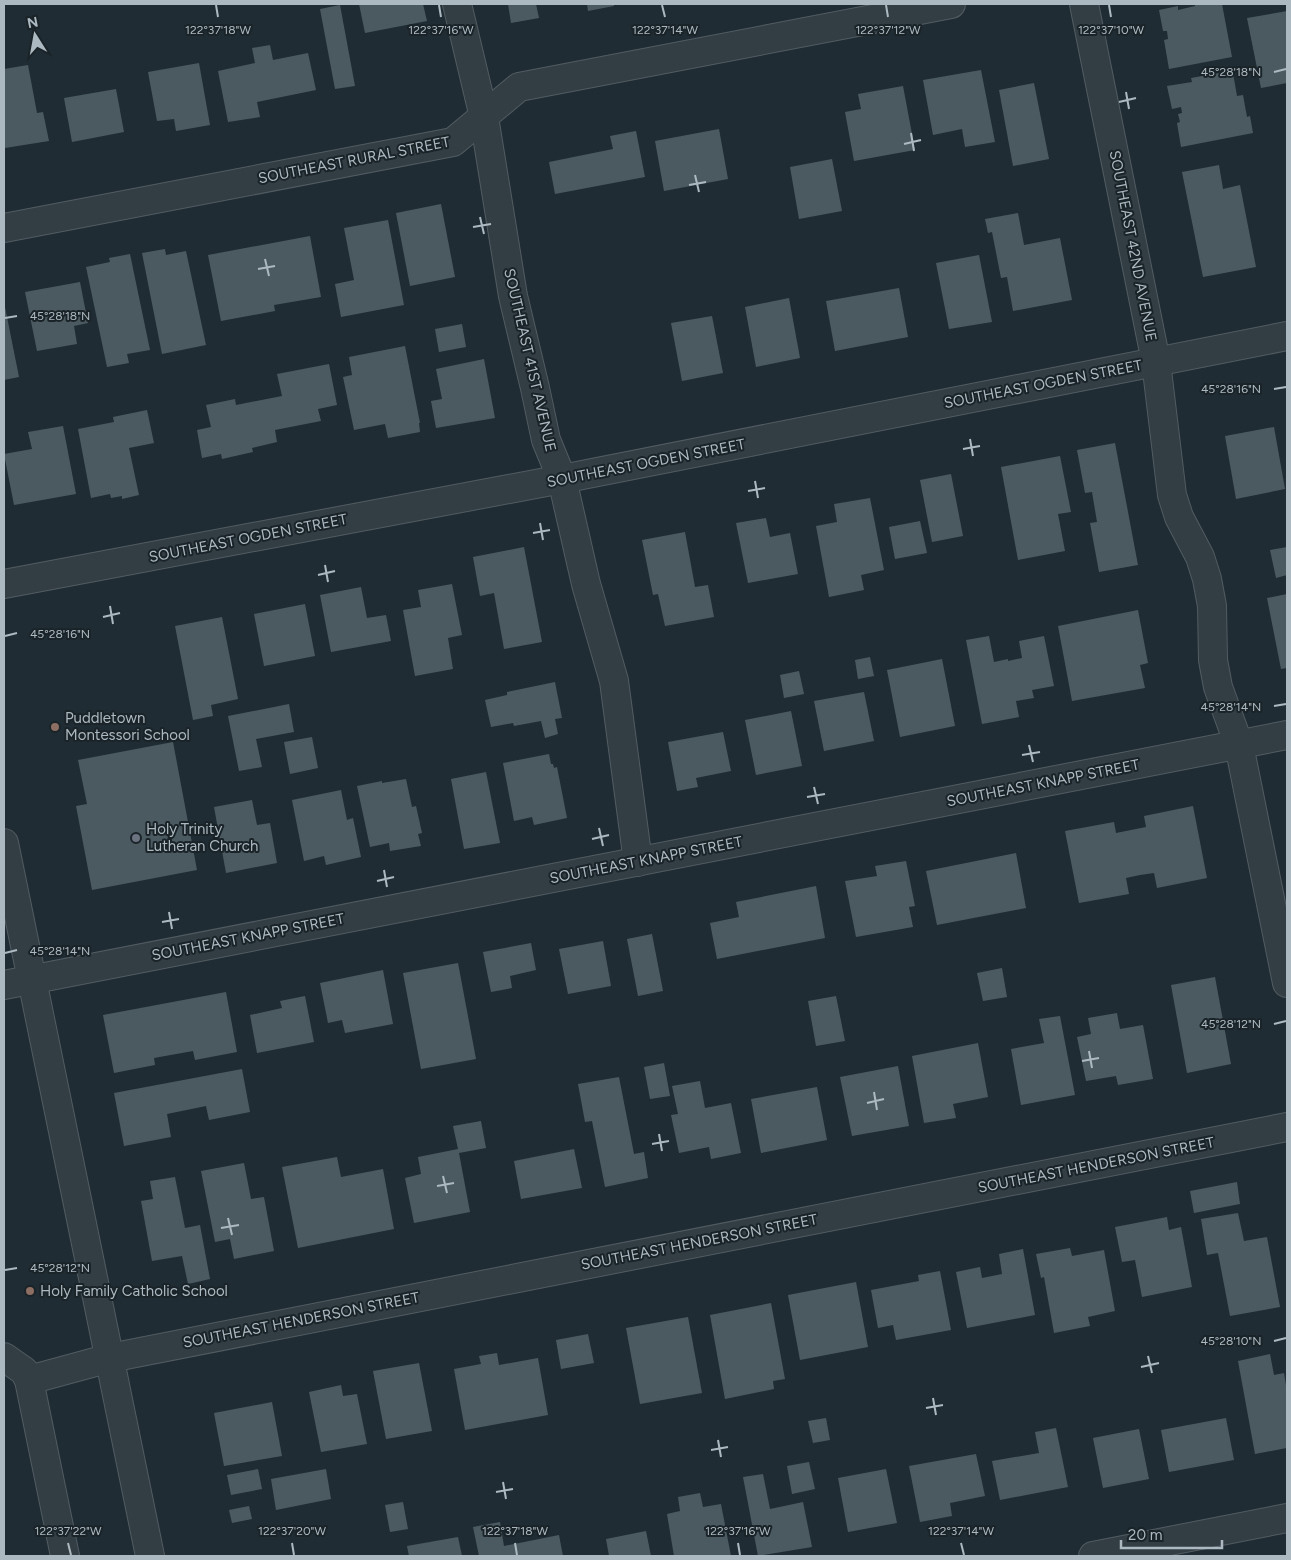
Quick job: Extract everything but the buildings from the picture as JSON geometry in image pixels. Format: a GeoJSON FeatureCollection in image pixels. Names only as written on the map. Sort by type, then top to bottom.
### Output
{"type":"FeatureCollection","features":[{"type":"Feature","properties":{"kind":"street","name":"SOUTHEAST 41ST AVENUE"},"geometry":{"type":"LineString","coordinates":[[456,4],[484,116],[513,296],[546,440],[562,479],[586,584],[614,681],[638,862]]}},
{"type":"Feature","properties":{"kind":"street","name":"SOUTHEAST RURAL STREET"},"geometry":{"type":"LineString","coordinates":[[4,228],[453,142],[519,87],[951,4]]}},
{"type":"Feature","properties":{"kind":"street","name":"SOUTHEAST 42ND AVENUE"},"geometry":{"type":"LineString","coordinates":[[1084,4],[1156,362],[1172,495],[1179,517],[1200,557],[1206,579],[1212,606],[1213,660],[1218,687],[1239,745],[1287,983]]}},
{"type":"Feature","properties":{"kind":"street","name":"SOUTHEAST OGDEN STREET"},"geometry":{"type":"LineString","coordinates":[[4,584],[562,479],[1287,336]]}},
{"type":"Feature","properties":{"kind":"street","name":"SOUTHEAST KNAPP STREET"},"geometry":{"type":"LineString","coordinates":[[4,985],[1287,735]]}},
{"type":"Feature","properties":{"kind":"street"},"geometry":{"type":"LineString","coordinates":[[4,843],[150,1556]]}},
{"type":"Feature","properties":{"kind":"street","name":"SOUTHEAST HENDERSON STREET"},"geometry":{"type":"LineString","coordinates":[[29,1380],[110,1358],[1287,1127]]}},
{"type":"Feature","properties":{"kind":"street"},"geometry":{"type":"LineString","coordinates":[[4,1357],[24,1372],[29,1380],[65,1556]]}},
{"type":"Feature","properties":{"kind":"street"},"geometry":{"type":"LineString","coordinates":[[1093,1556],[1287,1518]]}},
{"type":"Feature","properties":{"kind":"place","name":"Puddletown Montessori School"},"geometry":{"type":"Point","coordinates":[55,727]}},
{"type":"Feature","properties":{"kind":"place","name":"Holy Trinity Lutheran Church"},"geometry":{"type":"Point","coordinates":[136,838]}},
{"type":"Feature","properties":{"kind":"place","name":"Holy Family Catholic School"},"geometry":{"type":"Point","coordinates":[30,1291]}}]}
